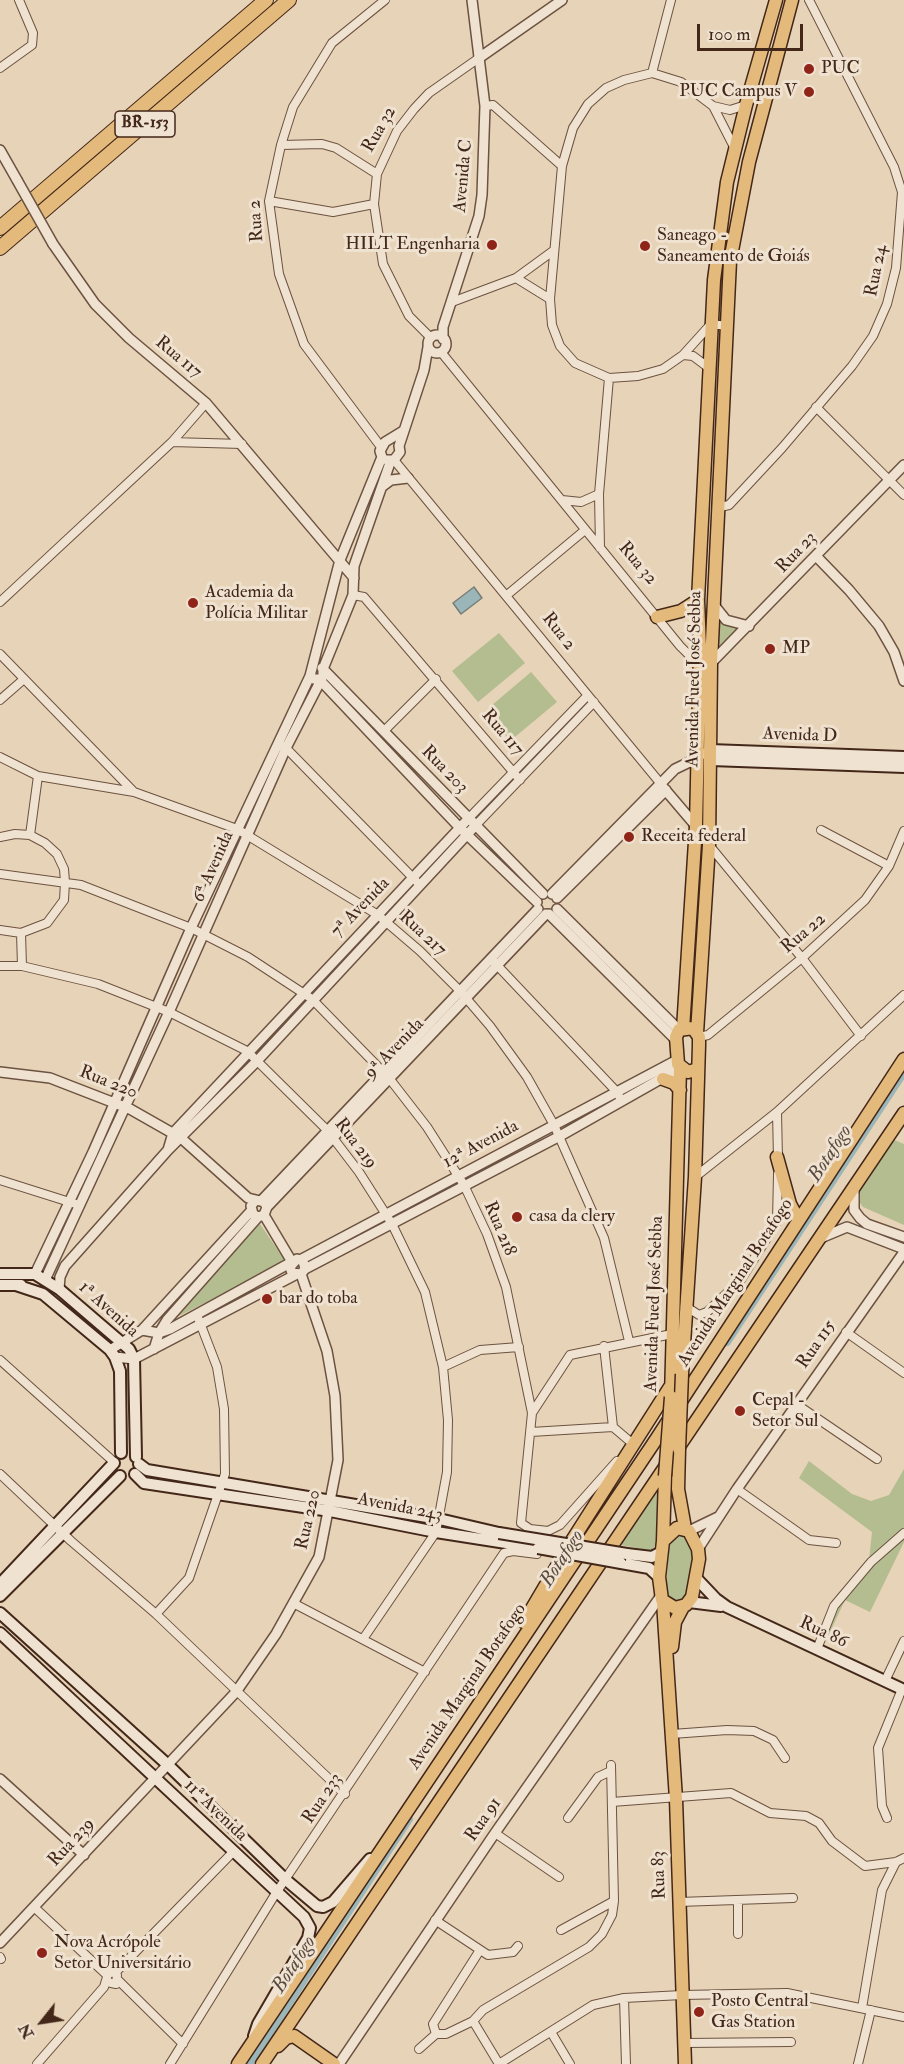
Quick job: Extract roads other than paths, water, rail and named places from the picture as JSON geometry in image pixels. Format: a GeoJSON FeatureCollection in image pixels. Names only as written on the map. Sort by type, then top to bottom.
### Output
{"type":"FeatureCollection","features":[{"type":"Feature","properties":{"kind":"highway","name":"BR-153"},"geometry":{"type":"LineString","coordinates":[[0,228],[266,0]]}},
{"type":"Feature","properties":{"kind":"highway","name":"BR-153"},"geometry":{"type":"LineString","coordinates":[[0,248],[289,0]]}},
{"type":"Feature","properties":{"kind":"main road","name":"Avenida Fued José Sebba"},"geometry":{"type":"LineString","coordinates":[[707,649],[698,600],[711,324],[719,241],[727,183],[746,105],[776,0]]}},
{"type":"Feature","properties":{"kind":"main road","name":"Avenida Fued José Sebba"},"geometry":{"type":"LineString","coordinates":[[659,1578],[671,1391],[680,1090],[679,1033],[696,826],[705,664],[714,605],[730,261],[749,162],[792,0]]}},
{"type":"Feature","properties":{"kind":"main road"},"geometry":{"type":"LineString","coordinates":[[657,617],[681,611],[698,600]]}},
{"type":"Feature","properties":{"kind":"main road","name":"Avenida Fued José Sebba"},"geometry":{"type":"LineString","coordinates":[[698,1549],[687,1529],[678,1489],[684,1306],[695,1177],[698,1035],[709,845],[711,755],[705,664]]}},
{"type":"Feature","properties":{"kind":"main road"},"geometry":{"type":"LineString","coordinates":[[698,758],[711,755]]}},
{"type":"Feature","properties":{"kind":"main road","name":"Avenida D"},"geometry":{"type":"LineString","coordinates":[[711,755],[799,758],[904,757]]}},
{"type":"Feature","properties":{"kind":"main road","name":"Avenida D"},"geometry":{"type":"LineString","coordinates":[[799,758],[904,767]]}},
{"type":"Feature","properties":{"kind":"main road"},"geometry":{"type":"LineString","coordinates":[[679,1033],[693,1028],[698,1035]]}},
{"type":"Feature","properties":{"kind":"main road","name":"Avenida Marginal Botafogo"},"geometry":{"type":"LineString","coordinates":[[238,2064],[657,1438],[904,1059]]}},
{"type":"Feature","properties":{"kind":"main road"},"geometry":{"type":"LineString","coordinates":[[679,1064],[691,1072],[698,1069]]}},
{"type":"Feature","properties":{"kind":"main road"},"geometry":{"type":"LineString","coordinates":[[663,1079],[675,1083],[680,1090]]}},
{"type":"Feature","properties":{"kind":"main road"},"geometry":{"type":"LineString","coordinates":[[264,2064],[652,1482],[823,1237],[904,1113]]}},
{"type":"Feature","properties":{"kind":"main road"},"geometry":{"type":"LineString","coordinates":[[777,1157],[790,1204],[798,1219]]}},
{"type":"Feature","properties":{"kind":"main road"},"geometry":{"type":"LineString","coordinates":[[0,1275],[40,1277],[37,1284],[0,1285]]}},
{"type":"Feature","properties":{"kind":"main road","name":"1ª Avenida"},"geometry":{"type":"LineString","coordinates":[[40,1277],[59,1289],[122,1342],[134,1359],[137,1465]]}},
{"type":"Feature","properties":{"kind":"main road","name":"1ª Avenida"},"geometry":{"type":"LineString","coordinates":[[16,1285],[43,1294],[112,1354],[120,1371],[121,1453]]}},
{"type":"Feature","properties":{"kind":"main road"},"geometry":{"type":"LineString","coordinates":[[672,1334],[676,1335],[678,1341],[682,1371]]}},
{"type":"Feature","properties":{"kind":"main road"},"geometry":{"type":"LineString","coordinates":[[517,1646],[525,1621],[634,1442],[671,1391]]}},
{"type":"Feature","properties":{"kind":"main road"},"geometry":{"type":"LineString","coordinates":[[0,1584],[58,1529],[120,1476],[127,1477],[137,1465],[129,1452],[121,1453],[58,1529],[0,1596]]}},
{"type":"Feature","properties":{"kind":"main road"},"geometry":{"type":"LineString","coordinates":[[114,1462],[120,1476]]}},
{"type":"Feature","properties":{"kind":"main road","name":"Avenida 243"},"geometry":{"type":"LineString","coordinates":[[137,1465],[147,1470],[221,1488],[330,1506],[439,1519],[624,1559],[649,1568],[659,1578]]}},
{"type":"Feature","properties":{"kind":"main road","name":"Avenida 243"},"geometry":{"type":"LineString","coordinates":[[330,1506],[436,1532],[538,1551],[624,1559],[652,1557],[662,1546]]}},
{"type":"Feature","properties":{"kind":"main road"},"geometry":{"type":"LineString","coordinates":[[662,1546],[672,1530],[687,1529]]}},
{"type":"Feature","properties":{"kind":"main road","name":"Rua 83"},"geometry":{"type":"LineString","coordinates":[[669,1684],[675,1622],[697,1579],[698,1549]]}},
{"type":"Feature","properties":{"kind":"main road","name":"Rua 83"},"geometry":{"type":"LineString","coordinates":[[659,1578],[669,1684],[676,1799],[685,2064]]}},
{"type":"Feature","properties":{"kind":"main road","name":"Rua 86"},"geometry":{"type":"LineString","coordinates":[[697,1579],[727,1607],[903,1690]]}},
{"type":"Feature","properties":{"kind":"main road"},"geometry":{"type":"LineString","coordinates":[[662,1599],[675,1608],[686,1604]]}},
{"type":"Feature","properties":{"kind":"main road","name":"Rua 86"},"geometry":{"type":"LineString","coordinates":[[686,1604],[706,1602],[727,1607]]}},
{"type":"Feature","properties":{"kind":"main road","name":"11ª Avenida"},"geometry":{"type":"LineString","coordinates":[[0,1613],[168,1765],[286,1880],[317,1906],[328,1905],[384,1843]]}},
{"type":"Feature","properties":{"kind":"main road","name":"11ª Avenida"},"geometry":{"type":"LineString","coordinates":[[0,1634],[304,1917],[310,1928],[308,1938],[258,2024],[252,2042]]}},
{"type":"Feature","properties":{"kind":"main road"},"geometry":{"type":"LineString","coordinates":[[264,2064],[277,2047],[290,2036],[302,2040],[334,2064]]}},
{"type":"Feature","properties":{"kind":"street"},"geometry":{"type":"LineString","coordinates":[[0,68],[32,45],[33,33],[19,0]]}},
{"type":"Feature","properties":{"kind":"street","name":"Rua 2"},"geometry":{"type":"LineString","coordinates":[[384,0],[332,43],[293,107],[281,145],[269,201],[279,274],[304,344],[387,456],[507,595],[587,696],[696,826]]}},
{"type":"Feature","properties":{"kind":"street","name":"Avenida C"},"geometry":{"type":"LineString","coordinates":[[387,456],[400,452],[395,444],[403,431],[424,370],[437,345],[479,216],[485,106],[472,0]]}},
{"type":"Feature","properties":{"kind":"street","name":"Rua 32"},"geometry":{"type":"LineString","coordinates":[[562,0],[494,45],[429,93],[398,131],[377,174],[374,204],[382,264],[409,316],[437,345],[680,646],[705,664]]}},
{"type":"Feature","properties":{"kind":"street"},"geometry":{"type":"LineString","coordinates":[[652,74],[671,0]]}},
{"type":"Feature","properties":{"kind":"street","name":"Rua 24"},"geometry":{"type":"LineString","coordinates":[[720,507],[729,505],[782,448],[852,366],[873,336],[887,304],[896,268],[903,192],[894,167],[809,0]]}},
{"type":"Feature","properties":{"kind":"street"},"geometry":{"type":"LineString","coordinates":[[477,37],[482,43],[494,45]]}},
{"type":"Feature","properties":{"kind":"street"},"geometry":{"type":"LineString","coordinates":[[727,327],[711,324],[683,355],[663,369],[638,376],[609,378],[575,363],[560,346],[552,325],[549,299],[562,166],[573,128],[588,104],[606,88],[624,80],[652,74],[681,82],[713,106],[730,110],[746,105]]}},
{"type":"Feature","properties":{"kind":"street"},"geometry":{"type":"LineString","coordinates":[[485,106],[493,105],[562,166]]}},
{"type":"Feature","properties":{"kind":"street"},"geometry":{"type":"LineString","coordinates":[[713,106],[736,150]]}},
{"type":"Feature","properties":{"kind":"street"},"geometry":{"type":"LineString","coordinates":[[281,145],[322,144],[336,148],[377,174]]}},
{"type":"Feature","properties":{"kind":"street","name":"Rua 117"},"geometry":{"type":"LineString","coordinates":[[0,150],[53,244],[95,303],[129,338],[206,403],[354,578]]}},
{"type":"Feature","properties":{"kind":"street"},"geometry":{"type":"LineString","coordinates":[[894,167],[904,165]]}},
{"type":"Feature","properties":{"kind":"street"},"geometry":{"type":"LineString","coordinates":[[269,201],[333,212],[374,204]]}},
{"type":"Feature","properties":{"kind":"street"},"geometry":{"type":"LineString","coordinates":[[452,302],[516,278],[554,251]]}},
{"type":"Feature","properties":{"kind":"street"},"geometry":{"type":"LineString","coordinates":[[516,278],[549,299]]}},
{"type":"Feature","properties":{"kind":"street"},"geometry":{"type":"LineString","coordinates":[[683,355],[693,356],[709,368]]}},
{"type":"Feature","properties":{"kind":"street"},"geometry":{"type":"LineString","coordinates":[[600,548],[599,494],[609,378]]}},
{"type":"Feature","properties":{"kind":"street"},"geometry":{"type":"LineString","coordinates":[[0,603],[172,442],[206,403]]}},
{"type":"Feature","properties":{"kind":"street"},"geometry":{"type":"LineString","coordinates":[[816,407],[904,495]]}},
{"type":"Feature","properties":{"kind":"street"},"geometry":{"type":"LineString","coordinates":[[172,442],[243,444]]}},
{"type":"Feature","properties":{"kind":"street"},"geometry":{"type":"LineString","coordinates":[[387,456],[395,444]]}},
{"type":"Feature","properties":{"kind":"street","name":"6ª Avenida"},"geometry":{"type":"LineString","coordinates":[[314,677],[322,676],[352,595],[354,566],[381,488],[387,456]]}},
{"type":"Feature","properties":{"kind":"street","name":"6ª Avenida"},"geometry":{"type":"LineString","coordinates":[[119,1105],[170,1012],[286,748],[314,677],[313,664],[340,560],[387,456]]}},
{"type":"Feature","properties":{"kind":"street","name":"Rua 23"},"geometry":{"type":"LineString","coordinates":[[705,664],[749,626],[904,465]]}},
{"type":"Feature","properties":{"kind":"street"},"geometry":{"type":"LineString","coordinates":[[381,488],[391,480],[408,478]]}},
{"type":"Feature","properties":{"kind":"street"},"geometry":{"type":"LineString","coordinates":[[562,500],[581,502],[599,494]]}},
{"type":"Feature","properties":{"kind":"street"},"geometry":{"type":"LineString","coordinates":[[507,595],[585,530]]}},
{"type":"Feature","properties":{"kind":"street"},"geometry":{"type":"LineString","coordinates":[[816,557],[849,590],[879,626],[894,652],[904,681]]}},
{"type":"Feature","properties":{"kind":"street"},"geometry":{"type":"LineString","coordinates":[[340,560],[354,566]]}},
{"type":"Feature","properties":{"kind":"street","name":"Rua 117"},"geometry":{"type":"LineString","coordinates":[[352,595],[364,597],[520,780]]}},
{"type":"Feature","properties":{"kind":"street"},"geometry":{"type":"LineString","coordinates":[[714,605],[726,620],[749,626]]}},
{"type":"Feature","properties":{"kind":"street"},"geometry":{"type":"LineString","coordinates":[[0,654],[134,792]]}},
{"type":"Feature","properties":{"kind":"street","name":"Rua 203"},"geometry":{"type":"LineString","coordinates":[[313,664],[318,664],[323,669],[547,904],[679,1033]]}},
{"type":"Feature","properties":{"kind":"street","name":"6ª Avenida"},"geometry":{"type":"LineString","coordinates":[[40,1277],[119,1105],[191,928],[276,745],[314,677]]}},
{"type":"Feature","properties":{"kind":"street","name":"Rua 203"},"geometry":{"type":"LineString","coordinates":[[314,677],[463,831],[547,904]]}},
{"type":"Feature","properties":{"kind":"street"},"geometry":{"type":"LineString","coordinates":[[0,700],[24,679]]}},
{"type":"Feature","properties":{"kind":"street"},"geometry":{"type":"LineString","coordinates":[[384,731],[436,679]]}},
{"type":"Feature","properties":{"kind":"street","name":"7ª Avenida"},"geometry":{"type":"LineString","coordinates":[[471,823],[512,771],[587,696]]}},
{"type":"Feature","properties":{"kind":"street","name":"7ª Avenida"},"geometry":{"type":"LineString","coordinates":[[59,1289],[60,1277],[65,1266],[168,1150],[177,1135],[247,1051],[303,992],[382,918],[471,823],[520,780],[594,702]]}},
{"type":"Feature","properties":{"kind":"street"},"geometry":{"type":"LineString","coordinates":[[276,745],[286,748],[417,882]]}},
{"type":"Feature","properties":{"kind":"street","name":"Rua 217"},"geometry":{"type":"LineString","coordinates":[[0,757],[38,776],[134,792],[237,829],[382,918],[463,995],[527,1077],[560,1136],[603,1238],[629,1341]]}},
{"type":"Feature","properties":{"kind":"street","name":"9ª Avenida"},"geometry":{"type":"LineString","coordinates":[[112,1354],[122,1342],[142,1330],[257,1207],[463,995],[547,904],[663,787],[675,769],[698,758]]}},
{"type":"Feature","properties":{"kind":"street"},"geometry":{"type":"LineString","coordinates":[[30,836],[38,776]]}},
{"type":"Feature","properties":{"kind":"street"},"geometry":{"type":"LineString","coordinates":[[821,830],[889,866]]}},
{"type":"Feature","properties":{"kind":"street","name":"Rua 22"},"geometry":{"type":"LineString","coordinates":[[698,1035],[708,1035],[802,958],[866,900],[889,866],[904,831]]}},
{"type":"Feature","properties":{"kind":"street"},"geometry":{"type":"LineString","coordinates":[[0,837],[15,834],[30,836],[45,843],[57,854],[64,869],[65,882],[64,900],[47,923],[21,933],[0,930]]}},
{"type":"Feature","properties":{"kind":"street"},"geometry":{"type":"LineString","coordinates":[[709,845],[802,958],[861,1036]]}},
{"type":"Feature","properties":{"kind":"street"},"geometry":{"type":"LineString","coordinates":[[0,874],[81,885],[191,928],[248,957],[312,999]]}},
{"type":"Feature","properties":{"kind":"street","name":"7ª Avenida"},"geometry":{"type":"LineString","coordinates":[[177,1135],[257,1061],[382,918]]}},
{"type":"Feature","properties":{"kind":"street"},"geometry":{"type":"LineString","coordinates":[[21,933],[22,966]]}},
{"type":"Feature","properties":{"kind":"street"},"geometry":{"type":"LineString","coordinates":[[494,962],[616,1091],[622,1101]]}},
{"type":"Feature","properties":{"kind":"street","name":"Rua 219"},"geometry":{"type":"LineString","coordinates":[[0,966],[22,966],[98,984],[170,1012],[247,1051],[330,1134],[392,1224],[424,1292],[443,1367],[448,1420],[447,1472],[436,1532]]}},
{"type":"Feature","properties":{"kind":"street"},"geometry":{"type":"LineString","coordinates":[[695,1177],[777,1113],[904,995]]}},
{"type":"Feature","properties":{"kind":"street","name":"Rua 218"},"geometry":{"type":"LineString","coordinates":[[312,999],[385,1074],[427,1127],[464,1185],[487,1234],[506,1287],[532,1413],[521,1523],[530,1529],[548,1531],[560,1525],[634,1442]]}},
{"type":"Feature","properties":{"kind":"street","name":"12ª Avenida"},"geometry":{"type":"LineString","coordinates":[[134,1359],[154,1349],[294,1262],[616,1091],[679,1064]]}},
{"type":"Feature","properties":{"kind":"street","name":"12ª Avenida"},"geometry":{"type":"LineString","coordinates":[[159,1333],[199,1319],[300,1273],[560,1136],[663,1079],[679,1064]]}},
{"type":"Feature","properties":{"kind":"street","name":"Rua 220"},"geometry":{"type":"LineString","coordinates":[[0,1072],[50,1078],[119,1105],[177,1135],[257,1207],[294,1262]]}},
{"type":"Feature","properties":{"kind":"street"},"geometry":{"type":"LineString","coordinates":[[684,1306],[699,1315],[714,1307],[740,1281],[777,1222],[777,1113]]}},
{"type":"Feature","properties":{"kind":"street"},"geometry":{"type":"LineString","coordinates":[[0,1180],[65,1198],[74,1204]]}},
{"type":"Feature","properties":{"kind":"street"},"geometry":{"type":"LineString","coordinates":[[854,1188],[854,1210],[860,1218],[867,1224],[904,1237]]}},
{"type":"Feature","properties":{"kind":"street","name":"6ª Avenida"},"geometry":{"type":"LineString","coordinates":[[40,1277],[56,1262],[74,1204]]}},
{"type":"Feature","properties":{"kind":"street","name":"9ª Avenida"},"geometry":{"type":"LineString","coordinates":[[154,1349],[159,1333],[167,1320],[257,1207]]}},
{"type":"Feature","properties":{"kind":"street","name":"Rua 115"},"geometry":{"type":"LineString","coordinates":[[698,1549],[737,1489],[904,1250],[847,1227],[823,1237]]}},
{"type":"Feature","properties":{"kind":"street"},"geometry":{"type":"LineString","coordinates":[[56,1262],[65,1266]]}},
{"type":"Feature","properties":{"kind":"street"},"geometry":{"type":"LineString","coordinates":[[294,1262],[300,1273]]}},
{"type":"Feature","properties":{"kind":"street"},"geometry":{"type":"LineString","coordinates":[[294,1262],[290,1270],[300,1273]]}},
{"type":"Feature","properties":{"kind":"street","name":"Rua 220"},"geometry":{"type":"LineString","coordinates":[[168,1765],[236,1692],[276,1634],[319,1557],[338,1460],[335,1396],[327,1351],[300,1273]]}},
{"type":"Feature","properties":{"kind":"street"},"geometry":{"type":"LineString","coordinates":[[156,1614],[189,1578],[221,1488],[226,1440],[224,1409],[217,1367],[199,1319]]}},
{"type":"Feature","properties":{"kind":"street"},"geometry":{"type":"LineString","coordinates":[[142,1330],[159,1333]]}},
{"type":"Feature","properties":{"kind":"street"},"geometry":{"type":"LineString","coordinates":[[846,1332],[904,1373]]}},
{"type":"Feature","properties":{"kind":"street"},"geometry":{"type":"LineString","coordinates":[[532,1413],[565,1358],[604,1346],[672,1334]]}},
{"type":"Feature","properties":{"kind":"street"},"geometry":{"type":"LineString","coordinates":[[604,1346],[613,1427]]}},
{"type":"Feature","properties":{"kind":"street"},"geometry":{"type":"LineString","coordinates":[[443,1367],[480,1350],[519,1347]]}},
{"type":"Feature","properties":{"kind":"street"},"geometry":{"type":"LineString","coordinates":[[112,1354],[134,1359]]}},
{"type":"Feature","properties":{"kind":"street"},"geometry":{"type":"LineString","coordinates":[[0,1360],[114,1462]]}},
{"type":"Feature","properties":{"kind":"street"},"geometry":{"type":"LineString","coordinates":[[796,1404],[877,1459]]}},
{"type":"Feature","properties":{"kind":"street"},"geometry":{"type":"LineString","coordinates":[[531,1432],[613,1427],[634,1442]]}},
{"type":"Feature","properties":{"kind":"street"},"geometry":{"type":"LineString","coordinates":[[0,1474],[58,1529],[156,1614],[345,1794]]}},
{"type":"Feature","properties":{"kind":"street"},"geometry":{"type":"LineString","coordinates":[[737,1489],[809,1540],[836,1543]]}},
{"type":"Feature","properties":{"kind":"street"},"geometry":{"type":"LineString","coordinates":[[687,1529],[718,1517]]}},
{"type":"Feature","properties":{"kind":"street"},"geometry":{"type":"LineString","coordinates":[[363,1639],[436,1532]]}},
{"type":"Feature","properties":{"kind":"street"},"geometry":{"type":"LineString","coordinates":[[817,1649],[834,1606],[871,1562],[904,1533]]}},
{"type":"Feature","properties":{"kind":"street","name":"Rua 233"},"geometry":{"type":"LineString","coordinates":[[170,2064],[276,1893],[345,1794],[504,1553],[538,1551]]}},
{"type":"Feature","properties":{"kind":"street","name":"Rua 91"},"geometry":{"type":"LineString","coordinates":[[339,2064],[495,1833],[662,1599]]}},
{"type":"Feature","properties":{"kind":"street"},"geometry":{"type":"LineString","coordinates":[[293,1603],[425,1672]]}},
{"type":"Feature","properties":{"kind":"street"},"geometry":{"type":"LineString","coordinates":[[885,1681],[904,1641]]}},
{"type":"Feature","properties":{"kind":"street"},"geometry":{"type":"LineString","coordinates":[[887,1818],[882,1806],[878,1748],[903,1690]]}},
{"type":"Feature","properties":{"kind":"street"},"geometry":{"type":"LineString","coordinates":[[672,1734],[727,1730],[753,1731],[773,1740],[785,1758]]}},
{"type":"Feature","properties":{"kind":"street","name":"Rua 239"},"geometry":{"type":"LineString","coordinates":[[0,1943],[168,1765]]}},
{"type":"Feature","properties":{"kind":"street"},"geometry":{"type":"LineString","coordinates":[[419,2049],[436,2034],[446,2034],[473,2021],[483,2010],[589,1947],[602,1934],[612,1915],[614,1900],[611,1768],[598,1777],[568,1818]]}},
{"type":"Feature","properties":{"kind":"street"},"geometry":{"type":"LineString","coordinates":[[0,1779],[84,1855]]}},
{"type":"Feature","properties":{"kind":"street"},"geometry":{"type":"LineString","coordinates":[[612,1802],[676,1799],[730,1793],[770,1813],[806,1816],[819,1822],[843,1851],[865,1866],[896,1862],[904,1858]]}},
{"type":"Feature","properties":{"kind":"street"},"geometry":{"type":"LineString","coordinates":[[495,1833],[559,1877]]}},
{"type":"Feature","properties":{"kind":"street"},"geometry":{"type":"LineString","coordinates":[[36,2064],[124,1966],[233,1852]]}},
{"type":"Feature","properties":{"kind":"street"},"geometry":{"type":"LineString","coordinates":[[862,2008],[882,1890],[896,1862]]}},
{"type":"Feature","properties":{"kind":"street"},"geometry":{"type":"LineString","coordinates":[[679,1902],[793,1898]]}},
{"type":"Feature","properties":{"kind":"street"},"geometry":{"type":"LineString","coordinates":[[561,1930],[614,1900]]}},
{"type":"Feature","properties":{"kind":"street"},"geometry":{"type":"LineString","coordinates":[[738,1900],[738,1934]]}},
{"type":"Feature","properties":{"kind":"street"},"geometry":{"type":"LineString","coordinates":[[35,1908],[183,2044]]}},
{"type":"Feature","properties":{"kind":"street"},"geometry":{"type":"LineString","coordinates":[[435,1920],[488,1955],[513,1952],[518,1946]]}},
{"type":"Feature","properties":{"kind":"street"},"geometry":{"type":"LineString","coordinates":[[436,2034],[433,2024],[480,1950]]}},
{"type":"Feature","properties":{"kind":"street"},"geometry":{"type":"LineString","coordinates":[[473,2021],[499,2064],[593,2005],[624,1998],[787,1994],[904,2017]]}},
{"type":"Feature","properties":{"kind":"street"},"geometry":{"type":"LineString","coordinates":[[624,1998],[626,2064]]}},
{"type":"Feature","properties":{"kind":"street"},"geometry":{"type":"LineString","coordinates":[[858,2064],[871,2010]]}},
{"type":"Feature","properties":{"kind":"street"},"geometry":{"type":"LineString","coordinates":[[551,2032],[570,2064]]}},
{"type":"Feature","properties":{"kind":"street"},"geometry":{"type":"LineString","coordinates":[[684,2043],[791,2042]]}},
{"type":"Feature","properties":{"kind":"water"},"geometry":{"type":"Polygon","coordinates":[[[474,587],[482,598],[461,614],[453,603],[474,587]]]}},
{"type":"Feature","properties":{"kind":"waterway","name":"Botafogo"},"geometry":{"type":"LineString","coordinates":[[727,1342],[904,1072]]}},
{"type":"Feature","properties":{"kind":"waterway","name":"Botafogo"},"geometry":{"type":"LineString","coordinates":[[249,2064],[409,1819]]}},
{"type":"Feature","properties":{"kind":"place","name":"PUC"},"geometry":{"type":"Point","coordinates":[809,69]}},
{"type":"Feature","properties":{"kind":"place","name":"PUC Campus V"},"geometry":{"type":"Point","coordinates":[809,92]}},
{"type":"Feature","properties":{"kind":"place","name":"HILT Engenharia"},"geometry":{"type":"Point","coordinates":[492,245]}},
{"type":"Feature","properties":{"kind":"place","name":"Saneago - Saneamento de Goiás"},"geometry":{"type":"Point","coordinates":[645,246]}},
{"type":"Feature","properties":{"kind":"place","name":"Academia da Polícia Militar"},"geometry":{"type":"Point","coordinates":[193,603]}},
{"type":"Feature","properties":{"kind":"place","name":"MP"},"geometry":{"type":"Point","coordinates":[770,649]}},
{"type":"Feature","properties":{"kind":"place","name":"Receita federal"},"geometry":{"type":"Point","coordinates":[629,837]}},
{"type":"Feature","properties":{"kind":"place","name":"casa da clery"},"geometry":{"type":"Point","coordinates":[517,1217]}},
{"type":"Feature","properties":{"kind":"place","name":"bar do toba"},"geometry":{"type":"Point","coordinates":[267,1299]}},
{"type":"Feature","properties":{"kind":"place","name":"Cepal - Setor Sul"},"geometry":{"type":"Point","coordinates":[740,1411]}},
{"type":"Feature","properties":{"kind":"place","name":"Nova Acrópole Setor Universitário"},"geometry":{"type":"Point","coordinates":[42,1953]}},
{"type":"Feature","properties":{"kind":"place","name":"Posto Central Gas Station"},"geometry":{"type":"Point","coordinates":[699,2012]}}]}
